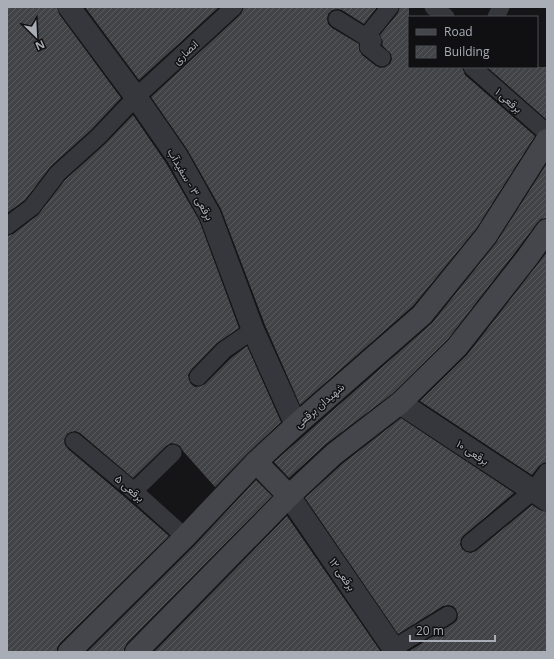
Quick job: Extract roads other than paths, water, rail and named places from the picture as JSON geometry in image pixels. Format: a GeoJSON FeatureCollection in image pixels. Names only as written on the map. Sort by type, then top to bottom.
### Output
{"type":"FeatureCollection","features":[{"type":"Feature","properties":{"kind":"main road","name":"شهیدان برقعی"},"geometry":{"type":"LineString","coordinates":[[69,652],[185,537],[256,462],[296,424],[422,315],[486,236],[547,140]]}},
{"type":"Feature","properties":{"kind":"main road"},"geometry":{"type":"LineString","coordinates":[[136,652],[289,496],[334,454],[400,403],[457,347],[527,258],[547,230]]}},
{"type":"Feature","properties":{"kind":"main road"},"geometry":{"type":"LineString","coordinates":[[256,462],[289,496]]}},
{"type":"Feature","properties":{"kind":"street","name":"برقعی ۳ - سفیدآب"},"geometry":{"type":"LineString","coordinates":[[69,7],[136,97],[177,156],[210,215],[253,330],[296,424]]}},
{"type":"Feature","properties":{"kind":"street","name":"برقعی ۱۰"},"geometry":{"type":"LineString","coordinates":[[400,403],[540,496]]}},
{"type":"Feature","properties":{"kind":"street","name":"برقعی ۱۲"},"geometry":{"type":"LineString","coordinates":[[289,496],[395,650]]}},
{"type":"Feature","properties":{"kind":"lane","name":"انصاری"},"geometry":{"type":"LineString","coordinates":[[7,226],[32,207],[58,174],[98,137],[136,97],[234,7]]}},
{"type":"Feature","properties":{"kind":"lane"},"geometry":{"type":"LineString","coordinates":[[366,37],[390,7]]}},
{"type":"Feature","properties":{"kind":"lane"},"geometry":{"type":"LineString","coordinates":[[433,7],[445,16]]}},
{"type":"Feature","properties":{"kind":"lane"},"geometry":{"type":"LineString","coordinates":[[496,16],[501,7]]}},
{"type":"Feature","properties":{"kind":"lane"},"geometry":{"type":"LineString","coordinates":[[337,19],[373,41],[368,47],[382,58]]}},
{"type":"Feature","properties":{"kind":"lane","name":"برقعی ۱"},"geometry":{"type":"LineString","coordinates":[[473,68],[547,133]]}},
{"type":"Feature","properties":{"kind":"lane"},"geometry":{"type":"LineString","coordinates":[[198,377],[224,350],[253,330]]}},
{"type":"Feature","properties":{"kind":"lane","name":"برقعی ۵"},"geometry":{"type":"LineString","coordinates":[[74,441],[134,490],[185,537]]}},
{"type":"Feature","properties":{"kind":"lane"},"geometry":{"type":"LineString","coordinates":[[134,490],[173,453]]}},
{"type":"Feature","properties":{"kind":"lane"},"geometry":{"type":"LineString","coordinates":[[470,543],[540,496],[547,472]]}},
{"type":"Feature","properties":{"kind":"lane"},"geometry":{"type":"LineString","coordinates":[[395,650],[448,615]]}}]}
